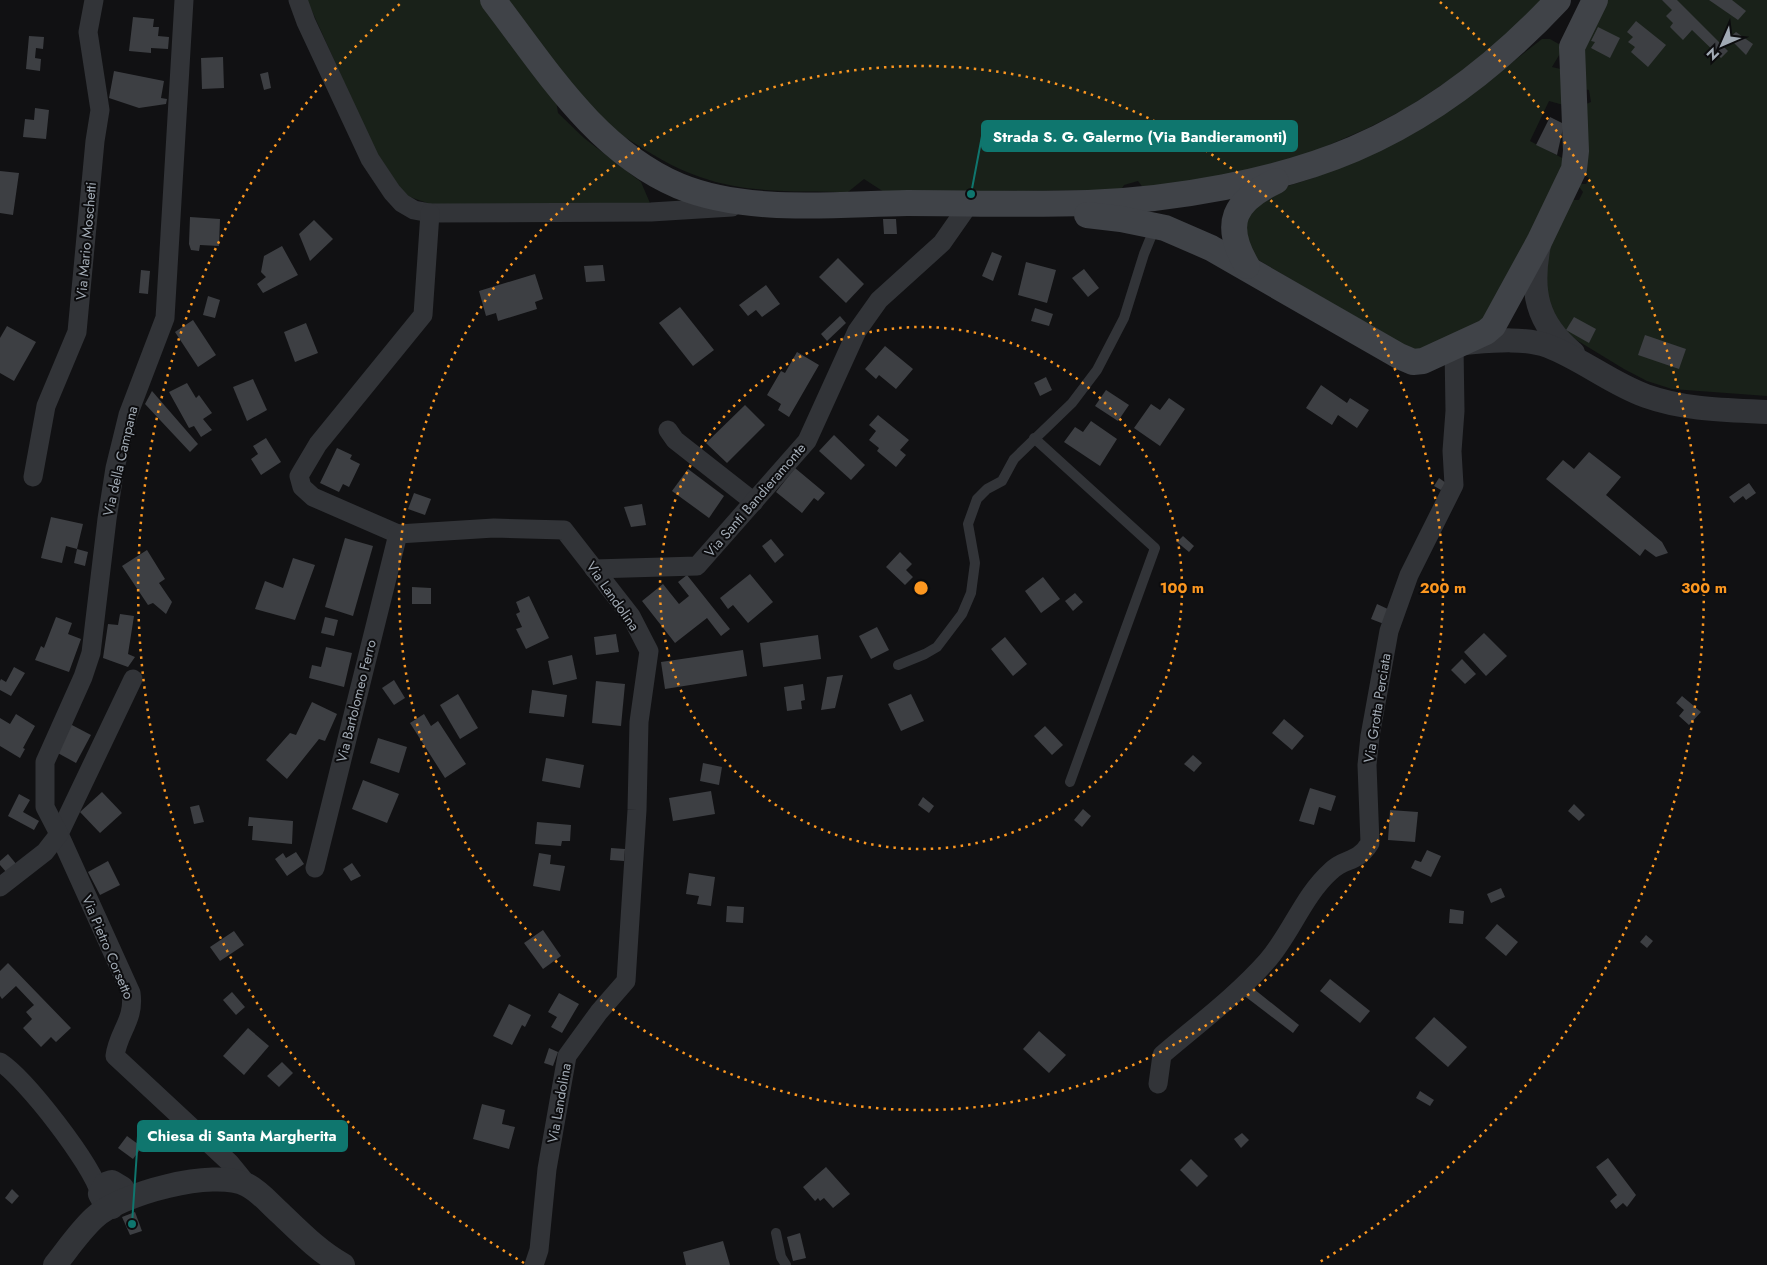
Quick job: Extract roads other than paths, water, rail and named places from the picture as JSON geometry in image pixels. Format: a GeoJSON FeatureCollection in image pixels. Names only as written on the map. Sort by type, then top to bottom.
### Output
{"type":"FeatureCollection","features":[{"type":"Feature","properties":{"kind":"main road"},"geometry":{"type":"LineString","coordinates":[[493,0],[592,127],[638,163],[678,185],[714,198],[771,204],[1088,203],[1143,214],[1166,228],[1246,266],[1399,356],[1414,362],[1423,361],[1459,345],[1493,326],[1539,242],[1574,169],[1576,151],[1572,47],[1595,0]]}},
{"type":"Feature","properties":{"kind":"main road"},"geometry":{"type":"LineString","coordinates":[[1246,266],[1238,252],[1233,229],[1234,218],[1240,206],[1259,189],[1299,169],[1355,149],[1417,116],[1481,72],[1514,45],[1558,0]]}},
{"type":"Feature","properties":{"kind":"main road"},"geometry":{"type":"LineString","coordinates":[[1514,45],[1550,29],[1563,34],[1572,47]]}},
{"type":"Feature","properties":{"kind":"main road"},"geometry":{"type":"LineString","coordinates":[[1143,214],[1219,187],[1299,169]]}},
{"type":"Feature","properties":{"kind":"street","name":"Via Mario Moschetti"},"geometry":{"type":"LineString","coordinates":[[33,477],[46,406],[77,332],[95,140],[100,110],[88,32],[94,0]]}},
{"type":"Feature","properties":{"kind":"street","name":"Via della Campana"},"geometry":{"type":"LineString","coordinates":[[59,834],[45,807],[44,762],[83,677],[91,653],[115,468],[128,415],[165,318],[184,0]]}},
{"type":"Feature","properties":{"kind":"street"},"geometry":{"type":"LineString","coordinates":[[298,0],[306,22],[370,159],[402,203],[414,210],[430,213],[651,212],[771,204]]}},
{"type":"Feature","properties":{"kind":"street","name":"Via Santi Bandieramonte"},"geometry":{"type":"LineString","coordinates":[[594,569],[697,566],[807,442],[857,331],[879,300],[942,243],[977,203]]}},
{"type":"Feature","properties":{"kind":"street","name":"Via Landolina"},"geometry":{"type":"LineString","coordinates":[[430,213],[423,315],[318,444],[299,476],[302,487],[313,497],[398,534],[494,528],[564,530],[631,616],[649,651],[639,722],[637,810],[626,981],[599,1012],[568,1056],[547,1169],[539,1250],[534,1265]]}},
{"type":"Feature","properties":{"kind":"street"},"geometry":{"type":"LineString","coordinates":[[1539,242],[1535,266],[1535,295],[1541,312],[1561,343],[1590,367]]}},
{"type":"Feature","properties":{"kind":"street"},"geometry":{"type":"LineString","coordinates":[[1459,345],[1516,341],[1546,346],[1590,367],[1622,387],[1670,404],[1698,408],[1767,412]]}},
{"type":"Feature","properties":{"kind":"street","name":"Via Grotta Perciata"},"geometry":{"type":"LineString","coordinates":[[1158,1084],[1162,1055],[1238,989],[1268,960],[1306,901],[1331,870],[1357,858],[1370,843],[1368,755],[1389,631],[1409,575],[1454,485],[1452,451],[1459,345]]}},
{"type":"Feature","properties":{"kind":"street"},"geometry":{"type":"LineString","coordinates":[[668,430],[676,440],[754,502]]}},
{"type":"Feature","properties":{"kind":"street","name":"Via Bartolomeo Ferro"},"geometry":{"type":"LineString","coordinates":[[315,868],[398,534]]}},
{"type":"Feature","properties":{"kind":"street"},"geometry":{"type":"LineString","coordinates":[[0,887],[45,852],[59,834],[132,679]]}},
{"type":"Feature","properties":{"kind":"street","name":"Via Pietro Corsetto"},"geometry":{"type":"LineString","coordinates":[[59,834],[130,993],[133,1006],[130,1018],[116,1046],[115,1056],[219,1153],[248,1186]]}},
{"type":"Feature","properties":{"kind":"street"},"geometry":{"type":"LineString","coordinates":[[0,1062],[14,1071],[70,1142],[115,1194]]}},
{"type":"Feature","properties":{"kind":"street"},"geometry":{"type":"LineString","coordinates":[[211,1179],[218,1164],[219,1153]]}},
{"type":"Feature","properties":{"kind":"street"},"geometry":{"type":"LineString","coordinates":[[55,1265],[115,1194],[149,1191],[211,1179],[232,1179],[248,1186],[308,1240],[343,1265]]}},
{"type":"Feature","properties":{"kind":"lane"},"geometry":{"type":"LineString","coordinates":[[898,665],[937,647],[962,614],[971,593],[975,564],[968,524],[977,499],[987,489],[1002,481],[1014,459],[1072,403],[1098,370],[1124,318],[1144,254],[1143,214]]}},
{"type":"Feature","properties":{"kind":"lane"},"geometry":{"type":"LineString","coordinates":[[1143,214],[1144,254]]}},
{"type":"Feature","properties":{"kind":"lane"},"geometry":{"type":"LineString","coordinates":[[1034,438],[1155,548],[1070,782]]}},
{"type":"Feature","properties":{"kind":"lane"},"geometry":{"type":"LineString","coordinates":[[776,1233],[781,1257],[786,1265]]}},
{"type":"Feature","properties":{"kind":"place","name":"Strada S. G. Galermo (Via Bandieramonti)"},"geometry":{"type":"Point","coordinates":[971,194]}},
{"type":"Feature","properties":{"kind":"place","name":"Chiesa di Santa Margherita"},"geometry":{"type":"Point","coordinates":[132,1224]}}]}
